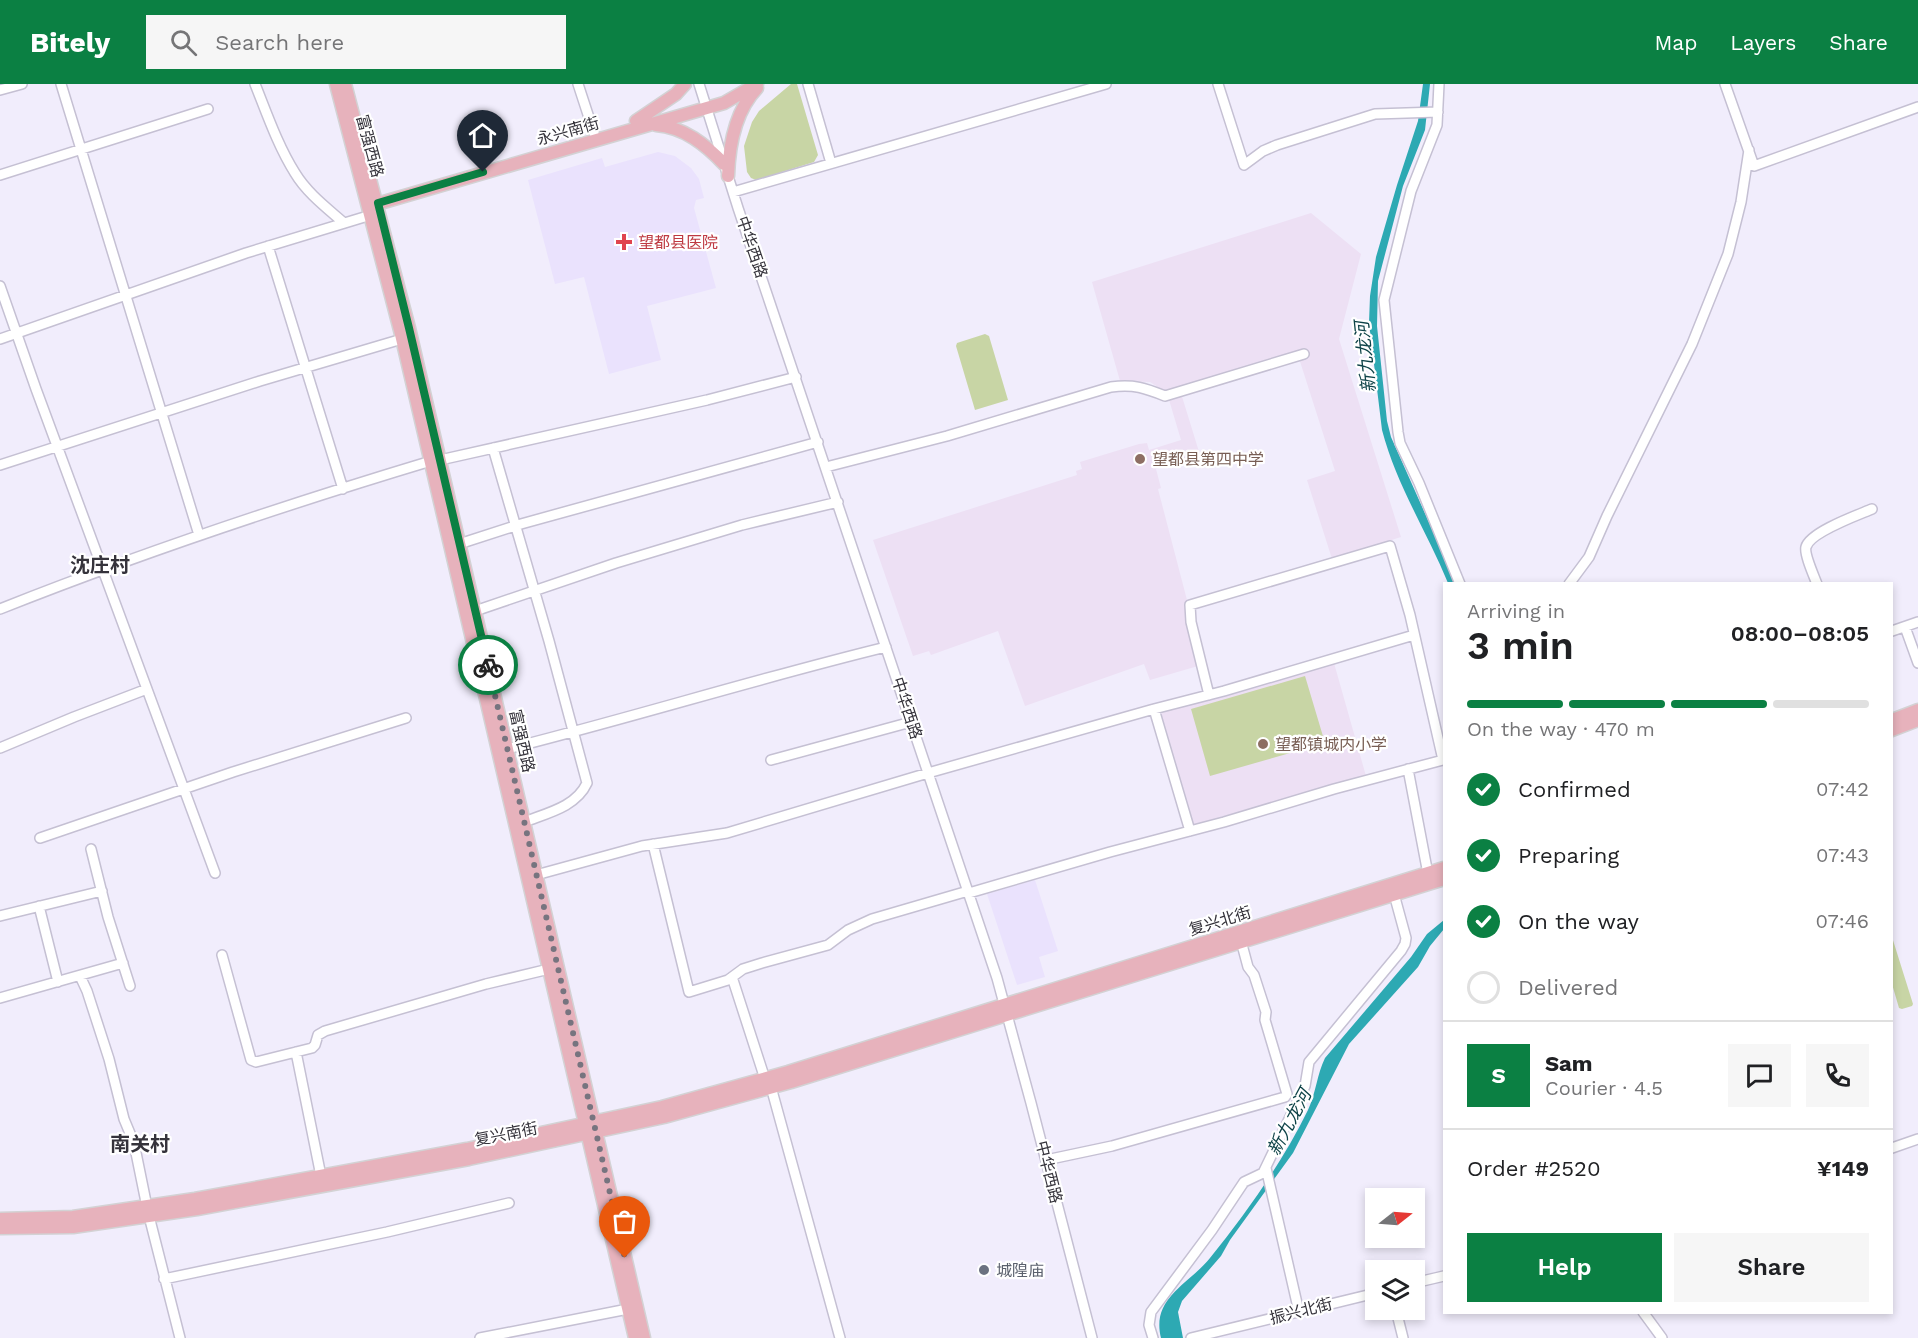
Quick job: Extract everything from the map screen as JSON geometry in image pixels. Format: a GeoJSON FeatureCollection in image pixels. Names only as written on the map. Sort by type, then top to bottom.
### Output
{"type":"FeatureCollection","features":[{"type":"Feature","properties":{"kind":"main road","name":"富强西路"},"geometry":{"type":"LineString","coordinates":[[336,84],[398,283],[435,461],[549,969],[644,1338]]}},
{"type":"Feature","properties":{"kind":"main road","name":"富强西路"},"geometry":{"type":"LineString","coordinates":[[345,84],[402,339],[459,544],[524,822],[634,1338]]}},
{"type":"Feature","properties":{"kind":"main road"},"geometry":{"type":"LineString","coordinates":[[636,121],[676,94],[685,84]]}},
{"type":"Feature","properties":{"kind":"main road"},"geometry":{"type":"LineString","coordinates":[[705,105],[743,84]]}},
{"type":"Feature","properties":{"kind":"main road"},"geometry":{"type":"LineString","coordinates":[[705,105],[729,101],[757,84]]}},
{"type":"Feature","properties":{"kind":"main road"},"geometry":{"type":"LineString","coordinates":[[726,170],[736,125],[743,106],[762,84]]}},
{"type":"Feature","properties":{"kind":"main road","name":"永兴南街"},"geometry":{"type":"LineString","coordinates":[[372,204],[649,125],[705,105]]}},
{"type":"Feature","properties":{"kind":"main road","name":"永兴南街"},"geometry":{"type":"LineString","coordinates":[[372,204],[594,132],[705,105]]}},
{"type":"Feature","properties":{"kind":"main road"},"geometry":{"type":"LineString","coordinates":[[649,125],[674,128],[687,134],[712,152],[726,170]]}},
{"type":"Feature","properties":{"kind":"main road"},"geometry":{"type":"LineString","coordinates":[[1893,720],[1918,710]]}},
{"type":"Feature","properties":{"kind":"main road"},"geometry":{"type":"LineString","coordinates":[[1893,730],[1918,720]]}},
{"type":"Feature","properties":{"kind":"main road","name":"复兴北街"},"geometry":{"type":"LineString","coordinates":[[1006,1010],[1443,868]]}},
{"type":"Feature","properties":{"kind":"main road","name":"复兴北街"},"geometry":{"type":"LineString","coordinates":[[1006,1010],[1443,879]]}},
{"type":"Feature","properties":{"kind":"main road","name":"复兴南街"},"geometry":{"type":"LineString","coordinates":[[0,1219],[148,1212],[440,1164],[591,1129],[662,1107],[768,1083],[1006,1010]]}},
{"type":"Feature","properties":{"kind":"main road","name":"复兴南街"},"geometry":{"type":"LineString","coordinates":[[0,1228],[74,1227],[321,1176],[591,1129]]}},
{"type":"Feature","properties":{"kind":"street"},"geometry":{"type":"LineString","coordinates":[[0,90],[22,84]]}},
{"type":"Feature","properties":{"kind":"street"},"geometry":{"type":"LineString","coordinates":[[61,84],[199,535]]}},
{"type":"Feature","properties":{"kind":"street"},"geometry":{"type":"LineString","coordinates":[[255,84],[295,174],[305,187],[344,223]]}},
{"type":"Feature","properties":{"kind":"street"},"geometry":{"type":"LineString","coordinates":[[578,84],[594,132]]}},
{"type":"Feature","properties":{"kind":"street","name":"中华西路"},"geometry":{"type":"LineString","coordinates":[[699,84],[1006,1010],[1092,1338]]}},
{"type":"Feature","properties":{"kind":"street"},"geometry":{"type":"LineString","coordinates":[[808,84],[831,163]]}},
{"type":"Feature","properties":{"kind":"street"},"geometry":{"type":"LineString","coordinates":[[733,192],[1085,87],[1106,84]]}},
{"type":"Feature","properties":{"kind":"street"},"geometry":{"type":"LineString","coordinates":[[1218,84],[1244,165],[1263,151],[1277,145],[1376,114],[1438,112]]}},
{"type":"Feature","properties":{"kind":"street"},"geometry":{"type":"LineString","coordinates":[[1438,84],[1437,125],[1411,191],[1384,300],[1400,442],[1459,582]]}},
{"type":"Feature","properties":{"kind":"street"},"geometry":{"type":"LineString","coordinates":[[1725,84],[1754,166],[1918,107]]}},
{"type":"Feature","properties":{"kind":"street"},"geometry":{"type":"LineString","coordinates":[[0,175],[208,109]]}},
{"type":"Feature","properties":{"kind":"street"},"geometry":{"type":"LineString","coordinates":[[1571,582],[1590,557],[1607,516],[1692,344],[1728,254],[1742,202],[1749,150]]}},
{"type":"Feature","properties":{"kind":"street"},"geometry":{"type":"LineString","coordinates":[[0,339],[268,246],[344,223],[372,204]]}},
{"type":"Feature","properties":{"kind":"street"},"geometry":{"type":"LineString","coordinates":[[268,246],[343,489]]}},
{"type":"Feature","properties":{"kind":"street"},"geometry":{"type":"LineString","coordinates":[[0,286],[57,447],[215,873]]}},
{"type":"Feature","properties":{"kind":"street"},"geometry":{"type":"LineString","coordinates":[[0,465],[306,367],[402,339]]}},
{"type":"Feature","properties":{"kind":"street"},"geometry":{"type":"LineString","coordinates":[[826,467],[947,436],[1111,387],[1122,385],[1145,387],[1165,396],[1304,354]]}},
{"type":"Feature","properties":{"kind":"street"},"geometry":{"type":"LineString","coordinates":[[0,609],[199,535],[435,461],[707,400],[796,377]]}},
{"type":"Feature","properties":{"kind":"street"},"geometry":{"type":"LineString","coordinates":[[459,544],[818,442]]}},
{"type":"Feature","properties":{"kind":"street"},"geometry":{"type":"LineString","coordinates":[[493,448],[587,783],[582,794],[557,810],[524,822]]}},
{"type":"Feature","properties":{"kind":"street"},"geometry":{"type":"LineString","coordinates":[[475,611],[616,563],[742,525],[838,502]]}},
{"type":"Feature","properties":{"kind":"street"},"geometry":{"type":"LineString","coordinates":[[1816,582],[1805,551],[1809,541],[1824,530],[1872,509]]}},
{"type":"Feature","properties":{"kind":"street"},"geometry":{"type":"LineString","coordinates":[[653,844],[688,992],[728,980],[743,969],[828,945],[848,930],[872,919],[1443,760],[1414,635],[1390,546],[1190,605],[1191,622],[1209,695]]}},
{"type":"Feature","properties":{"kind":"street"},"geometry":{"type":"LineString","coordinates":[[1893,631],[1918,622]]}},
{"type":"Feature","properties":{"kind":"street"},"geometry":{"type":"LineString","coordinates":[[1905,627],[1918,663]]}},
{"type":"Feature","properties":{"kind":"street"},"geometry":{"type":"LineString","coordinates":[[536,875],[653,844],[727,833],[928,773],[1414,635]]}},
{"type":"Feature","properties":{"kind":"street"},"geometry":{"type":"LineString","coordinates":[[507,749],[574,733],[799,669],[886,647]]}},
{"type":"Feature","properties":{"kind":"street"},"geometry":{"type":"LineString","coordinates":[[0,748],[147,688]]}},
{"type":"Feature","properties":{"kind":"street"},"geometry":{"type":"LineString","coordinates":[[1154,709],[1190,831]]}},
{"type":"Feature","properties":{"kind":"street"},"geometry":{"type":"LineString","coordinates":[[40,838],[406,718]]}},
{"type":"Feature","properties":{"kind":"street"},"geometry":{"type":"LineString","coordinates":[[771,760],[911,722]]}},
{"type":"Feature","properties":{"kind":"street"},"geometry":{"type":"LineString","coordinates":[[1408,769],[1428,874]]}},
{"type":"Feature","properties":{"kind":"street"},"geometry":{"type":"LineString","coordinates":[[92,849],[108,917],[130,986]]}},
{"type":"Feature","properties":{"kind":"street"},"geometry":{"type":"LineString","coordinates":[[0,916],[102,891]]}},
{"type":"Feature","properties":{"kind":"street"},"geometry":{"type":"LineString","coordinates":[[1153,1338],[1149,1325],[1151,1312],[1212,1230],[1244,1182],[1266,1171],[1305,1086],[1310,1062],[1405,944],[1406,938],[1394,894]]}},
{"type":"Feature","properties":{"kind":"street"},"geometry":{"type":"LineString","coordinates":[[39,906],[58,982]]}},
{"type":"Feature","properties":{"kind":"street"},"geometry":{"type":"LineString","coordinates":[[1046,1160],[1112,1146],[1285,1097],[1287,1094],[1265,1020],[1266,1012],[1254,975],[1248,967],[1241,941]]}},
{"type":"Feature","properties":{"kind":"street"},"geometry":{"type":"LineString","coordinates":[[222,955],[251,1060],[256,1062],[312,1048],[318,1035],[325,1031],[486,984],[549,969]]}},
{"type":"Feature","properties":{"kind":"street"},"geometry":{"type":"LineString","coordinates":[[0,998],[123,963]]}},
{"type":"Feature","properties":{"kind":"street"},"geometry":{"type":"LineString","coordinates":[[80,976],[109,1059],[124,1119],[134,1143],[148,1212],[180,1338]]}},
{"type":"Feature","properties":{"kind":"street"},"geometry":{"type":"LineString","coordinates":[[732,977],[768,1083],[840,1338]]}},
{"type":"Feature","properties":{"kind":"street"},"geometry":{"type":"LineString","coordinates":[[296,1052],[321,1176]]}},
{"type":"Feature","properties":{"kind":"street"},"geometry":{"type":"LineString","coordinates":[[1893,1148],[1918,1139]]}},
{"type":"Feature","properties":{"kind":"street"},"geometry":{"type":"LineString","coordinates":[[1266,1171],[1299,1312]]}},
{"type":"Feature","properties":{"kind":"street"},"geometry":{"type":"LineString","coordinates":[[164,1279],[387,1232],[509,1203]]}},
{"type":"Feature","properties":{"kind":"street"},"geometry":{"type":"LineString","coordinates":[[1425,1280],[1443,1276]]}},
{"type":"Feature","properties":{"kind":"street","name":"振兴北街"},"geometry":{"type":"LineString","coordinates":[[1191,1338],[1365,1296]]}},
{"type":"Feature","properties":{"kind":"street"},"geometry":{"type":"LineString","coordinates":[[480,1338],[628,1309]]}},
{"type":"Feature","properties":{"kind":"street"},"geometry":{"type":"LineString","coordinates":[[1644,1314],[1662,1338]]}},
{"type":"Feature","properties":{"kind":"street"},"geometry":{"type":"LineString","coordinates":[[1398,1320],[1403,1338]]}},
{"type":"Feature","properties":{"kind":"shaded area","name":"望都县医院"},"geometry":{"type":"Polygon","coordinates":[[[658,152],[675,156],[691,168],[699,179],[704,198],[696,200],[694,208],[716,288],[647,306],[661,360],[609,374],[584,277],[555,284],[528,180],[602,158],[605,167],[658,152]]]}},
{"type":"Feature","properties":{"kind":"shaded area","name":"望都县第四中学"},"geometry":{"type":"Polygon","coordinates":[[[1311,213],[1361,254],[1339,339],[1401,537],[1332,559],[1307,480],[1335,471],[1297,352],[1180,390],[1200,455],[1156,469],[1161,488],[1158,489],[1187,600],[1188,626],[1198,666],[1150,680],[1144,664],[1025,706],[998,631],[931,655],[929,651],[913,656],[873,540],[1077,475],[1076,471],[1082,469],[1080,462],[1139,444],[1147,443],[1149,450],[1181,440],[1167,393],[1150,382],[1120,381],[1092,282],[1311,213]]]}},
{"type":"Feature","properties":{"kind":"shaded area","name":"望都镇城内小学"},"geometry":{"type":"Polygon","coordinates":[[[1334,663],[1366,776],[1193,825],[1161,713],[1334,663]]]}},
{"type":"Feature","properties":{"kind":"shaded area"},"geometry":{"type":"Polygon","coordinates":[[[1035,880],[1058,951],[1039,957],[1045,977],[1017,985],[987,894],[1035,880]]]}},
{"type":"Feature","properties":{"kind":"green space"},"geometry":{"type":"Polygon","coordinates":[[[791,84],[797,84],[818,155],[814,162],[756,180],[751,178],[747,172],[744,146],[752,122],[759,111],[791,84]]]}},
{"type":"Feature","properties":{"kind":"green space"},"geometry":{"type":"Polygon","coordinates":[[[985,334],[989,336],[1008,400],[975,410],[956,346],[957,343],[985,334]]]}},
{"type":"Feature","properties":{"kind":"green space"},"geometry":{"type":"Polygon","coordinates":[[[1305,676],[1325,743],[1210,776],[1191,709],[1305,676]]]}},
{"type":"Feature","properties":{"kind":"green space"},"geometry":{"type":"Polygon","coordinates":[[[1893,940],[1913,1004],[1899,1008],[1893,987],[1893,940]]]}},
{"type":"Feature","properties":{"kind":"water"},"geometry":{"type":"Polygon","coordinates":[[[1423,84],[1430,84],[1425,130],[1403,186],[1378,281],[1377,326],[1387,421],[1391,437],[1456,582],[1448,582],[1403,489],[1388,450],[1382,430],[1369,323],[1370,296],[1376,257],[1418,121],[1423,84]]]}},
{"type":"Feature","properties":{"kind":"water"},"geometry":{"type":"Polygon","coordinates":[[[1443,921],[1443,930],[1430,946],[1418,967],[1349,1044],[1293,1153],[1221,1256],[1182,1301],[1178,1312],[1183,1338],[1161,1338],[1159,1324],[1166,1302],[1210,1258],[1275,1168],[1308,1110],[1325,1058],[1411,957],[1427,934],[1443,921]]]}},
{"type":"Feature","properties":{"kind":"way so far"},"geometry":{"type":"LineString","coordinates":[[488,665],[625,1258]]}},
{"type":"Feature","properties":{"kind":"place","name":"望都县医院"},"geometry":{"type":"Point","coordinates":[624,242]}},
{"type":"Feature","properties":{"kind":"place","name":"望都县第四中学"},"geometry":{"type":"Point","coordinates":[1140,459]}},
{"type":"Feature","properties":{"kind":"place","name":"望都镇城内小学"},"geometry":{"type":"Point","coordinates":[1263,744]}},
{"type":"Feature","properties":{"kind":"place","name":"城隍庙"},"geometry":{"type":"Point","coordinates":[984,1270]}},
{"type":"Feature","properties":{"kind":"district","name":"沈庄村"},"geometry":{"type":"Point","coordinates":[100,565]}},
{"type":"Feature","properties":{"kind":"district","name":"南关村"},"geometry":{"type":"Point","coordinates":[140,1144]}},
{"type":"Feature","properties":{"kind":"route"},"geometry":{"type":"LineString","coordinates":[[483,172],[378,203],[488,665]]}},
{"type":"Feature","properties":{"kind":"water label","name":"新九龙河"},"geometry":{"type":"Point","coordinates":[1365,357]}},
{"type":"Feature","properties":{"kind":"water label","name":"新九龙河"},"geometry":{"type":"Point","coordinates":[1289,1122]}}]}
